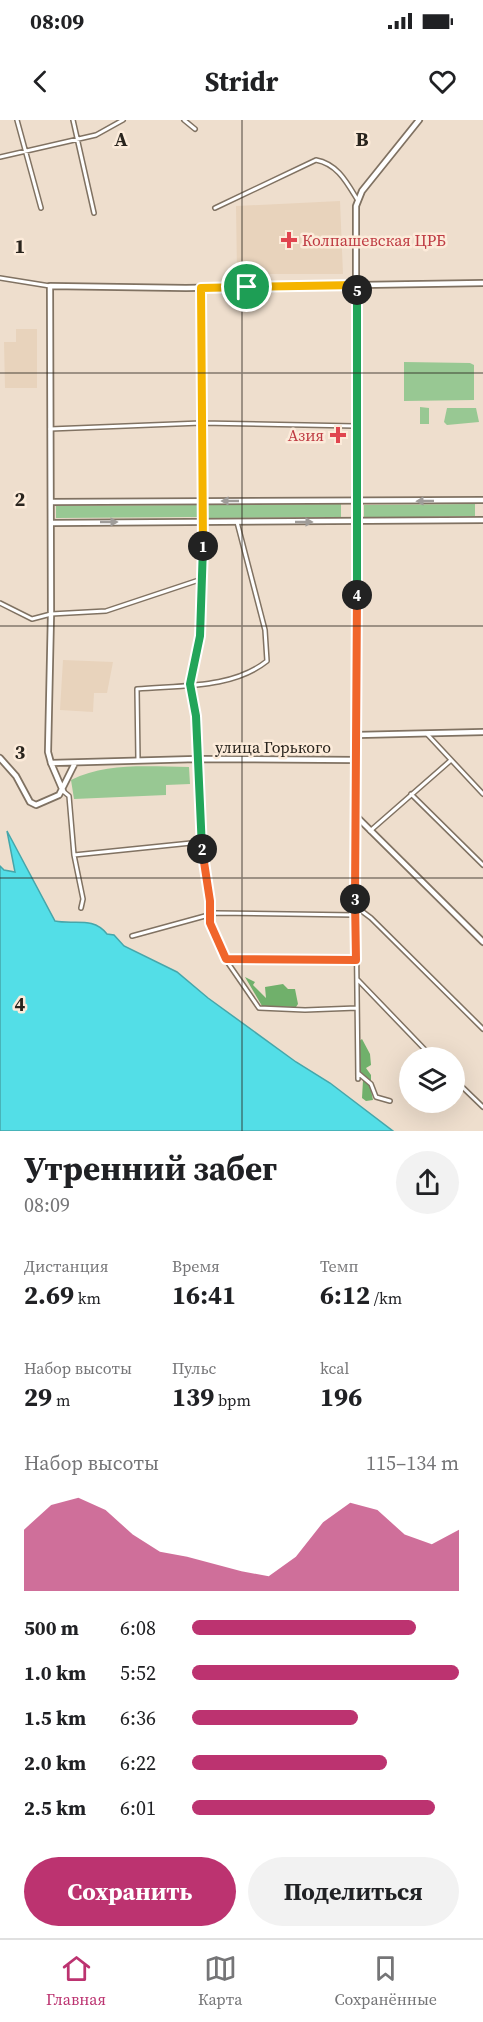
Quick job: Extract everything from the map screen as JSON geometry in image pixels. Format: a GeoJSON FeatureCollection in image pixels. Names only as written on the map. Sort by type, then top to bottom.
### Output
{"type":"FeatureCollection","features":[{"type":"Feature","properties":{"kind":"street"},"geometry":{"type":"LineString","coordinates":[[17,120],[41,208]]}},
{"type":"Feature","properties":{"kind":"street"},"geometry":{"type":"LineString","coordinates":[[73,120],[94,213]]}},
{"type":"Feature","properties":{"kind":"street"},"geometry":{"type":"LineString","coordinates":[[0,157],[108,130],[123,120]]}},
{"type":"Feature","properties":{"kind":"street"},"geometry":{"type":"LineString","coordinates":[[184,120],[195,129]]}},
{"type":"Feature","properties":{"kind":"street"},"geometry":{"type":"LineString","coordinates":[[357,199],[419,120]]}},
{"type":"Feature","properties":{"kind":"street"},"geometry":{"type":"LineString","coordinates":[[214,208],[315,160],[327,162],[339,171],[357,199],[355,915],[358,1079]]}},
{"type":"Feature","properties":{"kind":"street"},"geometry":{"type":"LineString","coordinates":[[0,278],[50,286],[201,288],[483,283]]}},
{"type":"Feature","properties":{"kind":"street"},"geometry":{"type":"LineString","coordinates":[[50,286],[51,614],[48,752],[63,791],[69,796],[74,855],[83,899],[81,908]]}},
{"type":"Feature","properties":{"kind":"street"},"geometry":{"type":"LineString","coordinates":[[201,288],[202,579],[200,636],[190,684],[201,842],[210,923],[226,959],[259,1008],[305,1010],[357,1008]]}},
{"type":"Feature","properties":{"kind":"street"},"geometry":{"type":"LineString","coordinates":[[50,429],[201,423],[357,426]]}},
{"type":"Feature","properties":{"kind":"street"},"geometry":{"type":"LineString","coordinates":[[51,502],[483,500]]}},
{"type":"Feature","properties":{"kind":"street"},"geometry":{"type":"LineString","coordinates":[[51,523],[483,520]]}},
{"type":"Feature","properties":{"kind":"street"},"geometry":{"type":"LineString","coordinates":[[138,762],[137,689],[232,680],[255,670],[267,661],[265,630],[237,522]]}},
{"type":"Feature","properties":{"kind":"street"},"geometry":{"type":"LineString","coordinates":[[0,603],[32,619],[51,614],[106,611],[202,579]]}},
{"type":"Feature","properties":{"kind":"street"},"geometry":{"type":"LineString","coordinates":[[357,735],[483,732]]}},
{"type":"Feature","properties":{"kind":"street"},"geometry":{"type":"LineString","coordinates":[[427,734],[483,794]]}},
{"type":"Feature","properties":{"kind":"street"},"geometry":{"type":"LineString","coordinates":[[0,759],[16,776],[30,802],[36,805],[44,803],[63,791],[75,763]]}},
{"type":"Feature","properties":{"kind":"street","name":"улица Горького"},"geometry":{"type":"LineString","coordinates":[[51,763],[197,759],[356,760]]}},
{"type":"Feature","properties":{"kind":"street"},"geometry":{"type":"LineString","coordinates":[[370,831],[450,760]]}},
{"type":"Feature","properties":{"kind":"street"},"geometry":{"type":"LineString","coordinates":[[411,794],[483,866]]}},
{"type":"Feature","properties":{"kind":"street"},"geometry":{"type":"LineString","coordinates":[[355,815],[483,942]]}},
{"type":"Feature","properties":{"kind":"street"},"geometry":{"type":"LineString","coordinates":[[74,855],[201,842]]}},
{"type":"Feature","properties":{"kind":"street"},"geometry":{"type":"LineString","coordinates":[[355,906],[371,918],[483,1029]]}},
{"type":"Feature","properties":{"kind":"street"},"geometry":{"type":"LineString","coordinates":[[132,936],[210,914],[355,915]]}},
{"type":"Feature","properties":{"kind":"street"},"geometry":{"type":"LineString","coordinates":[[226,959],[356,960]]}},
{"type":"Feature","properties":{"kind":"street"},"geometry":{"type":"LineString","coordinates":[[356,978],[422,1047]]}},
{"type":"Feature","properties":{"kind":"street"},"geometry":{"type":"LineString","coordinates":[[358,1073],[371,1084],[376,1097],[390,1101]]}},
{"type":"Feature","properties":{"kind":"street"},"geometry":{"type":"LineString","coordinates":[[465,1090],[483,1107]]}},
{"type":"Feature","properties":{"kind":"shaded area","name":"Колпашевская ЦРБ"},"geometry":{"type":"Polygon","coordinates":[[[340,201],[343,274],[237,274],[236,206],[340,201]]]}},
{"type":"Feature","properties":{"kind":"shaded area"},"geometry":{"type":"Polygon","coordinates":[[[16,329],[37,329],[37,388],[5,388],[4,342],[16,342],[16,329]]]}},
{"type":"Feature","properties":{"kind":"shaded area"},"geometry":{"type":"Polygon","coordinates":[[[63,660],[113,662],[107,693],[94,693],[93,712],[60,710],[63,660]]]}},
{"type":"Feature","properties":{"kind":"green space"},"geometry":{"type":"Polygon","coordinates":[[[404,362],[470,363],[474,365],[474,400],[404,401],[404,362]]]}},
{"type":"Feature","properties":{"kind":"green space"},"geometry":{"type":"Polygon","coordinates":[[[420,407],[429,408],[429,424],[420,424],[420,407]]]}},
{"type":"Feature","properties":{"kind":"green space"},"geometry":{"type":"Polygon","coordinates":[[[447,408],[476,408],[479,422],[447,425],[444,422],[447,408]]]}},
{"type":"Feature","properties":{"kind":"green space"},"geometry":{"type":"Polygon","coordinates":[[[341,504],[341,517],[206,518],[206,505],[341,504]]]}},
{"type":"Feature","properties":{"kind":"green space"},"geometry":{"type":"Polygon","coordinates":[[[475,504],[475,516],[364,518],[364,505],[475,504]]]}},
{"type":"Feature","properties":{"kind":"green space"},"geometry":{"type":"Polygon","coordinates":[[[198,505],[199,517],[56,518],[56,506],[198,505]]]}},
{"type":"Feature","properties":{"kind":"green space"},"geometry":{"type":"Polygon","coordinates":[[[129,767],[189,767],[190,784],[166,785],[166,795],[74,799],[71,780],[99,770],[129,767]]]}},
{"type":"Feature","properties":{"kind":"green space"},"geometry":{"type":"Polygon","coordinates":[[[245,977],[255,982],[253,985],[266,998],[265,987],[283,984],[288,989],[295,989],[298,1004],[296,1007],[262,1006],[245,977]]]}},
{"type":"Feature","properties":{"kind":"green space"},"geometry":{"type":"Polygon","coordinates":[[[362,1039],[370,1054],[371,1065],[366,1068],[371,1075],[371,1081],[359,1074],[358,1042],[362,1039]]]}},
{"type":"Feature","properties":{"kind":"green space"},"geometry":{"type":"Polygon","coordinates":[[[363,1080],[370,1085],[373,1100],[366,1101],[362,1098],[363,1080]]]}},
{"type":"Feature","properties":{"kind":"water"},"geometry":{"type":"Polygon","coordinates":[[[7,831],[55,921],[96,925],[107,934],[114,935],[124,946],[177,972],[208,998],[296,1062],[330,1083],[393,1131],[0,1131],[0,866],[4,870],[15,872],[7,831]]]}},
{"type":"Feature","properties":{"kind":"place","name":"Колпашевская ЦРБ"},"geometry":{"type":"Point","coordinates":[289,240]}},
{"type":"Feature","properties":{"kind":"place","name":"Азия"},"geometry":{"type":"Point","coordinates":[338,435]}},
{"type":"Feature","properties":{"kind":"route"},"geometry":{"type":"LineString","coordinates":[[357,285],[356,960],[226,959],[210,923],[210,901],[201,842],[196,716],[190,684],[200,636],[202,579],[201,288],[247,287],[357,285]]}}]}
